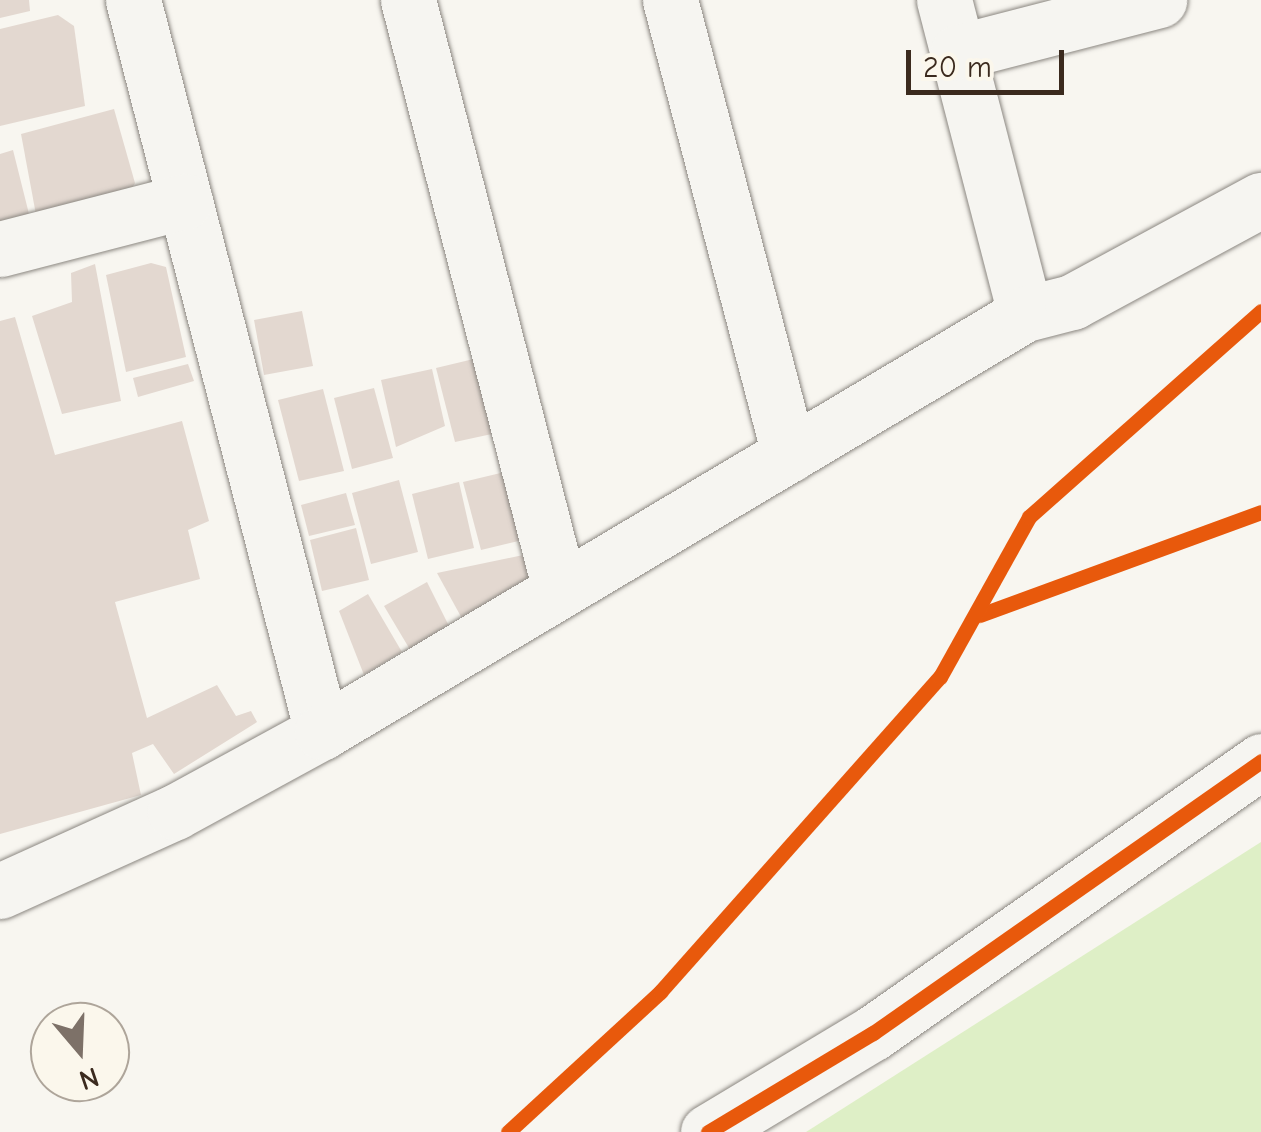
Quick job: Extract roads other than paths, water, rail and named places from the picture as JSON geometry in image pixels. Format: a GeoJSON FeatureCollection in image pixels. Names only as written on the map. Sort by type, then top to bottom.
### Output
{"type":"FeatureCollection","features":[{"type":"Feature","properties":{"kind":"street"},"geometry":{"type":"LineString","coordinates":[[132,0],[322,732]]}},
{"type":"Feature","properties":{"kind":"street"},"geometry":{"type":"LineString","coordinates":[[408,0],[560,590]]}},
{"type":"Feature","properties":{"kind":"street"},"geometry":{"type":"LineString","coordinates":[[670,0],[789,455]]}},
{"type":"Feature","properties":{"kind":"street"},"geometry":{"type":"LineString","coordinates":[[944,0],[1024,314]]}},
{"type":"Feature","properties":{"kind":"street"},"geometry":{"type":"LineString","coordinates":[[958,52],[1158,0]]}},
{"type":"Feature","properties":{"kind":"street"},"geometry":{"type":"LineString","coordinates":[[0,891],[176,812],[322,732],[1024,314],[1072,302],[1261,200]]}},
{"type":"Feature","properties":{"kind":"street"},"geometry":{"type":"LineString","coordinates":[[0,249],[185,201]]}},
{"type":"Feature","properties":{"kind":"street"},"geometry":{"type":"LineString","coordinates":[[708,1132],[873,1034],[1261,762]]}}]}
